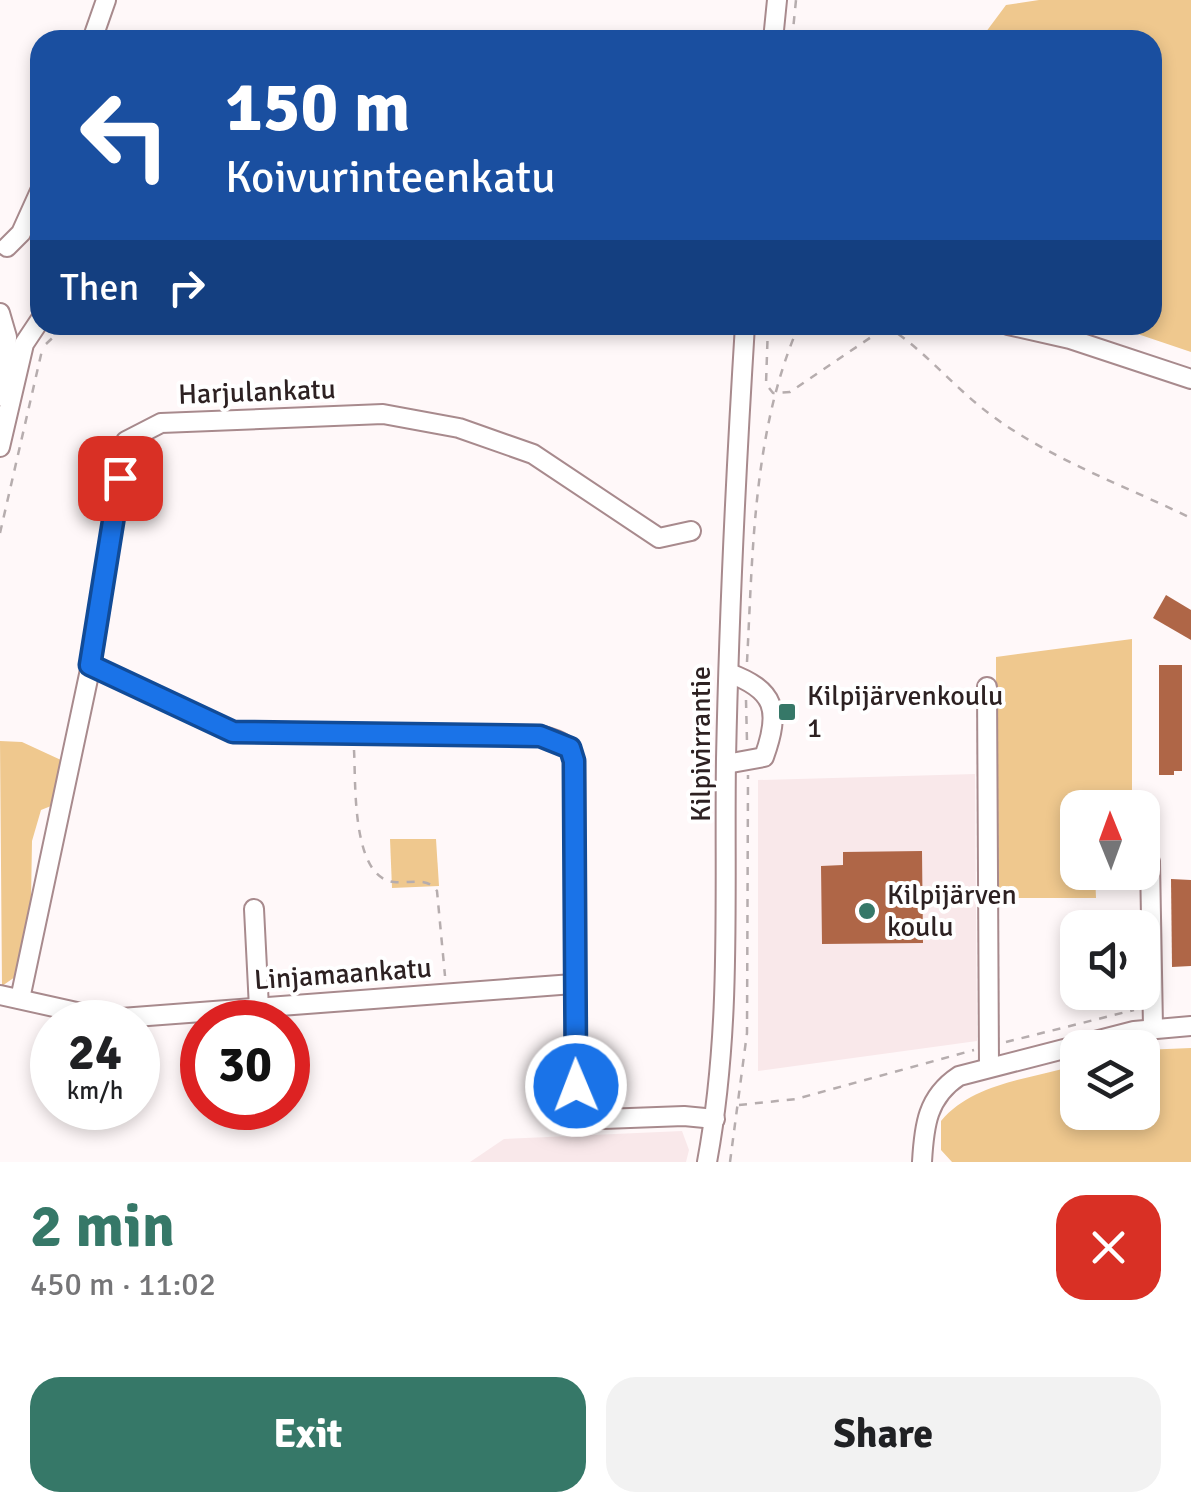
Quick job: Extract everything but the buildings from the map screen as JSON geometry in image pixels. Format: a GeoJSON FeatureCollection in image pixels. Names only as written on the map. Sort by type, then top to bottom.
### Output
{"type":"FeatureCollection","features":[{"type":"Feature","properties":{"kind":"street"},"geometry":{"type":"LineString","coordinates":[[96,30],[106,0]]}},
{"type":"Feature","properties":{"kind":"street"},"geometry":{"type":"LineString","coordinates":[[774,30],[777,0]]}},
{"type":"Feature","properties":{"kind":"street"},"geometry":{"type":"LineString","coordinates":[[3,250],[22,233],[30,215]]}},
{"type":"Feature","properties":{"kind":"street"},"geometry":{"type":"LineString","coordinates":[[3,250],[30,245]]}},
{"type":"Feature","properties":{"kind":"street"},"geometry":{"type":"LineString","coordinates":[[0,310],[30,319]]}},
{"type":"Feature","properties":{"kind":"street"},"geometry":{"type":"LineString","coordinates":[[0,310],[7,344],[1,442]]}},
{"type":"Feature","properties":{"kind":"street"},"geometry":{"type":"LineString","coordinates":[[1,442],[24,344],[30,335]]}},
{"type":"Feature","properties":{"kind":"street","name":"Kilpivirrantie"},"geometry":{"type":"LineString","coordinates":[[707,1162],[728,992],[726,764],[732,529],[744,335]]}},
{"type":"Feature","properties":{"kind":"street"},"geometry":{"type":"LineString","coordinates":[[1052,335],[1191,379]]}},
{"type":"Feature","properties":{"kind":"street","name":"Harjulankatu"},"geometry":{"type":"LineString","coordinates":[[20,999],[90,665],[126,441],[161,423],[384,414],[459,428],[533,454],[659,538],[691,531]]}},
{"type":"Feature","properties":{"kind":"street"},"geometry":{"type":"LineString","coordinates":[[90,665],[233,732],[540,736],[570,748],[574,761],[576,1120],[716,1111]]}},
{"type":"Feature","properties":{"kind":"street"},"geometry":{"type":"LineString","coordinates":[[726,764],[764,757],[771,704],[764,689],[729,673]]}},
{"type":"Feature","properties":{"kind":"street"},"geometry":{"type":"LineString","coordinates":[[986,687],[988,1067]]}},
{"type":"Feature","properties":{"kind":"street"},"geometry":{"type":"LineString","coordinates":[[1150,890],[1152,1018]]}},
{"type":"Feature","properties":{"kind":"street"},"geometry":{"type":"LineString","coordinates":[[254,909],[259,1000]]}},
{"type":"Feature","properties":{"kind":"street","name":"Linjamaankatu"},"geometry":{"type":"LineString","coordinates":[[310,1004],[574,984]]}},
{"type":"Feature","properties":{"kind":"street","name":"Linjamaankatu"},"geometry":{"type":"LineString","coordinates":[[0,994],[108,1019],[180,1014]]}},
{"type":"Feature","properties":{"kind":"street"},"geometry":{"type":"LineString","coordinates":[[922,1162],[926,1122],[936,1095],[959,1076],[1152,1018],[1191,1026]]}},
{"type":"Feature","properties":{"kind":"path"},"geometry":{"type":"LineString","coordinates":[[793,30],[796,0]]}},
{"type":"Feature","properties":{"kind":"path"},"geometry":{"type":"LineString","coordinates":[[768,335],[766,384],[773,393],[790,392],[818,376],[874,335]]}},
{"type":"Feature","properties":{"kind":"path"},"geometry":{"type":"LineString","coordinates":[[899,335],[1011,428],[1191,518]]}},
{"type":"Feature","properties":{"kind":"path"},"geometry":{"type":"LineString","coordinates":[[0,533],[44,346]]}},
{"type":"Feature","properties":{"kind":"path"},"geometry":{"type":"LineString","coordinates":[[352,733],[362,850],[372,870],[388,882],[425,881],[437,891],[447,994]]}},
{"type":"Feature","properties":{"kind":"path"},"geometry":{"type":"LineString","coordinates":[[716,1111],[796,1099],[986,1046],[1152,1018]]}},
{"type":"Feature","properties":{"kind":"shaded area"},"geometry":{"type":"Polygon","coordinates":[[[1039,0],[1191,0],[1191,352],[1141,335],[1162,335],[1162,30],[987,30],[1006,5],[1039,0]]]}},
{"type":"Feature","properties":{"kind":"shaded area"},"geometry":{"type":"Polygon","coordinates":[[[1132,639],[1132,790],[1060,790],[1060,890],[1096,890],[1096,898],[996,898],[996,657],[1132,639]]]}},
{"type":"Feature","properties":{"kind":"shaded area"},"geometry":{"type":"Polygon","coordinates":[[[0,741],[22,742],[61,760],[51,806],[41,810],[32,841],[31,902],[15,977],[2,986],[0,741]]]}},
{"type":"Feature","properties":{"kind":"shaded area","name":"Kilpijärven koulu"},"geometry":{"type":"Polygon","coordinates":[[[975,774],[977,1041],[758,1071],[758,780],[975,774]]]}},
{"type":"Feature","properties":{"kind":"shaded area"},"geometry":{"type":"Polygon","coordinates":[[[390,839],[436,839],[439,886],[392,888],[390,839]]]}},
{"type":"Feature","properties":{"kind":"shaded area"},"geometry":{"type":"Polygon","coordinates":[[[1191,1048],[1191,1162],[952,1162],[941,1150],[941,1121],[954,1108],[987,1090],[1060,1069],[1060,1130],[1160,1130],[1160,1049],[1191,1048]]]}},
{"type":"Feature","properties":{"kind":"shaded area"},"geometry":{"type":"Polygon","coordinates":[[[682,1131],[689,1150],[686,1162],[470,1162],[504,1139],[682,1131]]]}},
{"type":"Feature","properties":{"kind":"place","name":"Kilpijärvenkoulu 1"},"geometry":{"type":"Point","coordinates":[787,712]}},
{"type":"Feature","properties":{"kind":"place","name":"Kilpijärven koulu"},"geometry":{"type":"Point","coordinates":[867,911]}},
{"type":"Feature","properties":{"kind":"route"},"geometry":{"type":"LineString","coordinates":[[120,478],[90,665],[233,732],[540,736],[559,740],[570,748],[574,761],[576,1086]]}}]}
